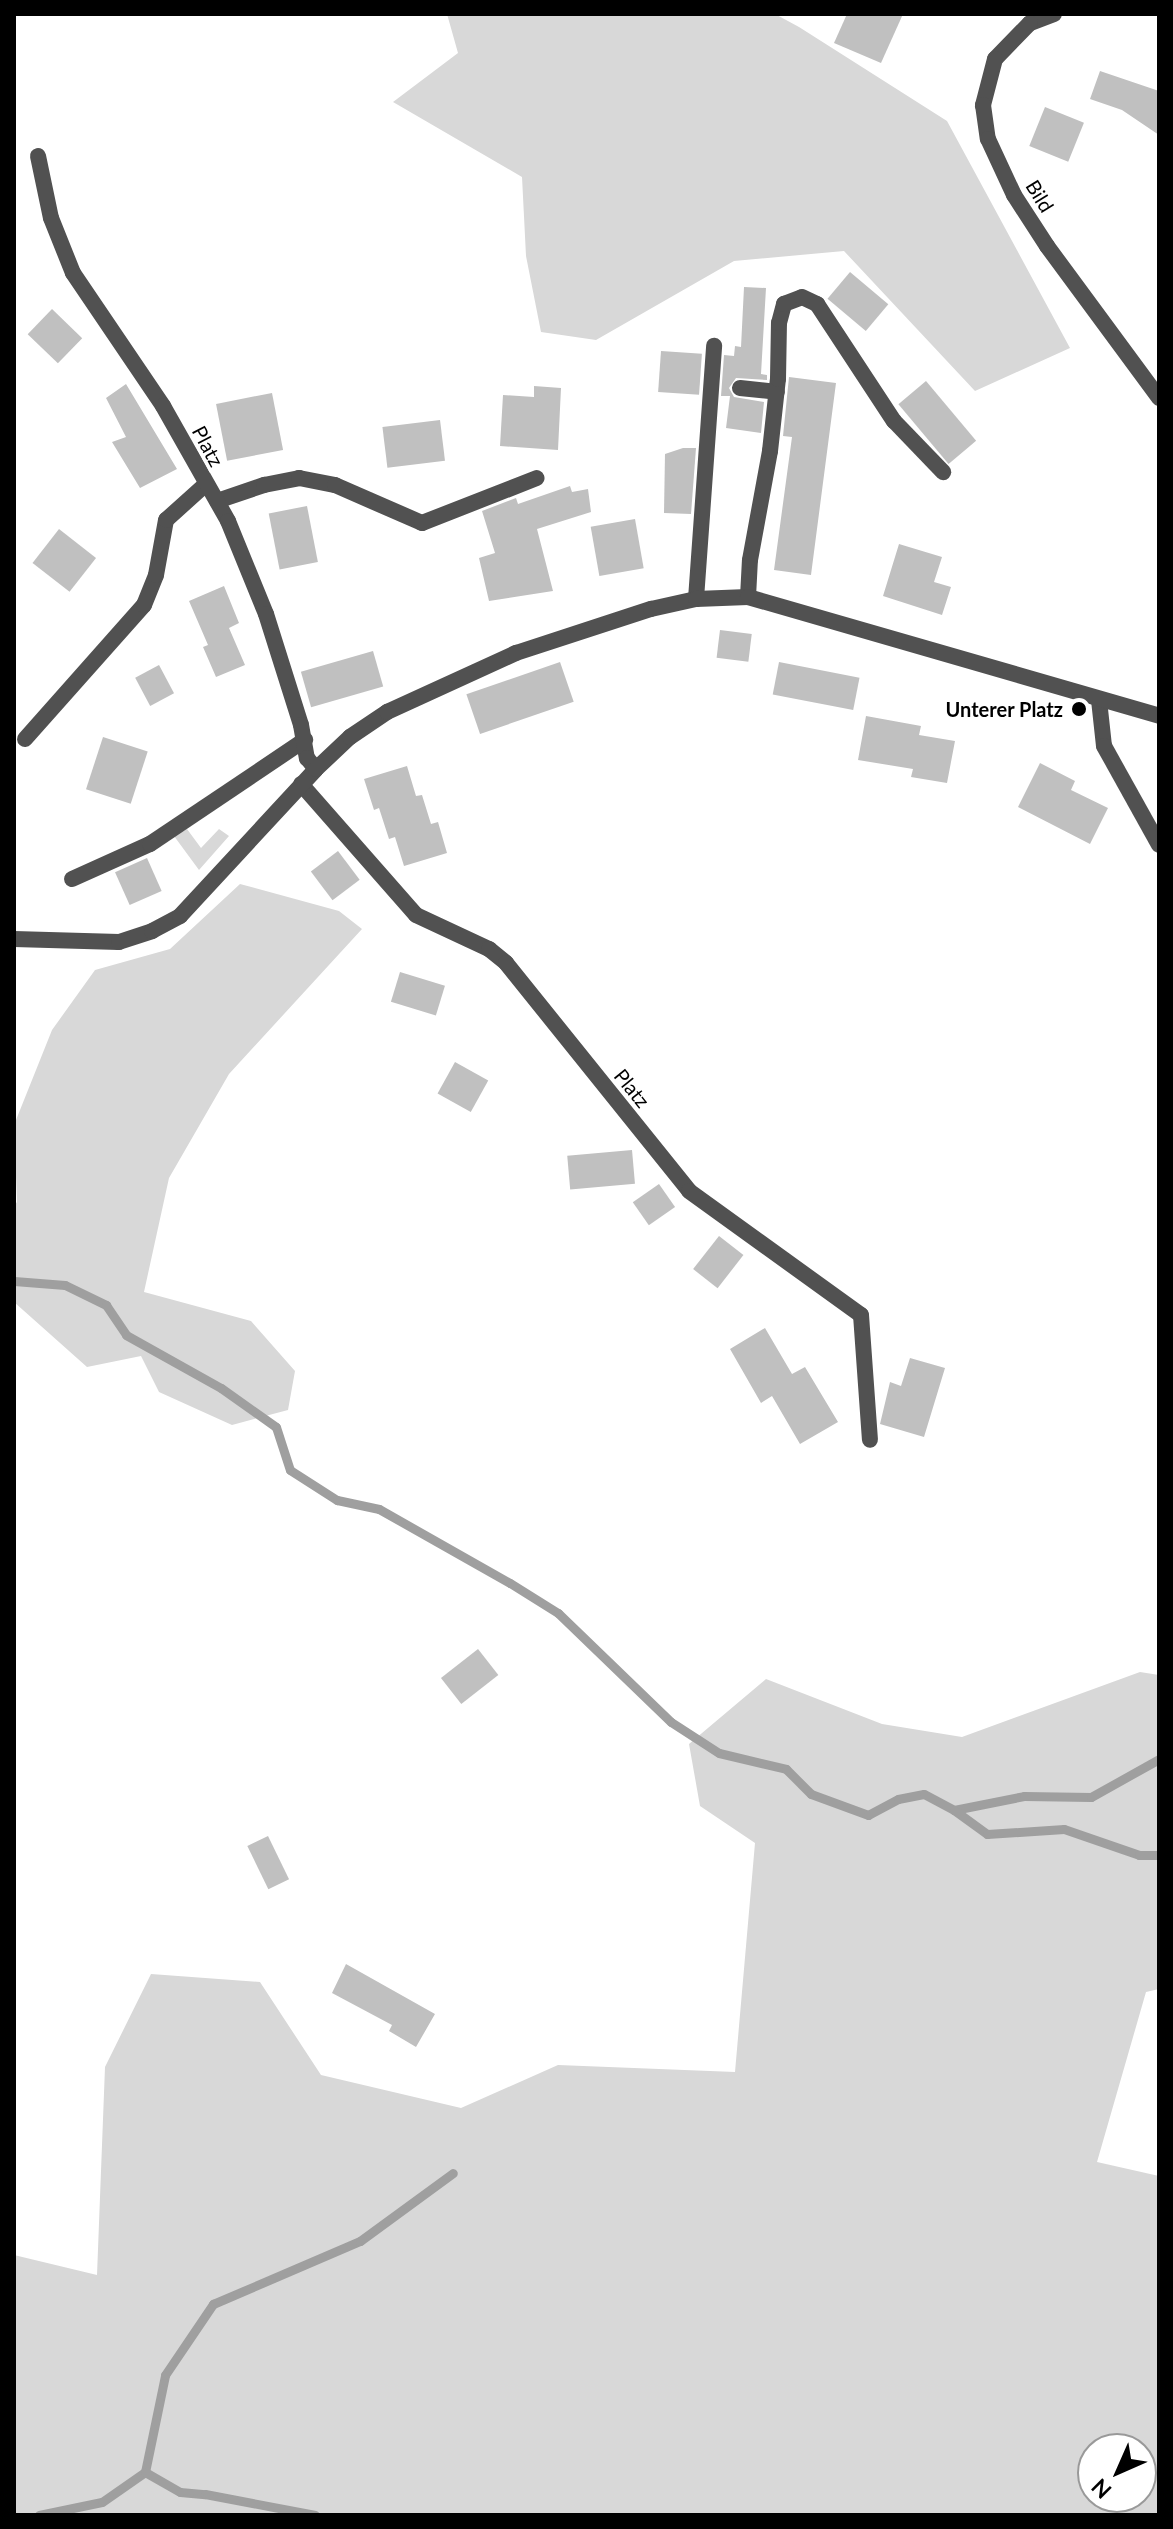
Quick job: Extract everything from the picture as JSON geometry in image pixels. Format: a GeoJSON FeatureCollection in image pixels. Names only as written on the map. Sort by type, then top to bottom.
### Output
{"type":"FeatureCollection","features":[{"type":"Feature","properties":{"kind":"street","name":"Bild"},"geometry":{"type":"LineString","coordinates":[[1054,14],[1030,23],[995,59],[983,105],[988,139],[1014,195],[1047,246],[1159,398]]}},
{"type":"Feature","properties":{"kind":"street","name":"Platz"},"geometry":{"type":"LineString","coordinates":[[38,156],[51,218],[73,273],[163,406],[217,501],[266,614],[305,740],[307,758],[316,769]]}},
{"type":"Feature","properties":{"kind":"street"},"geometry":{"type":"LineString","coordinates":[[748,597],[777,392],[779,323],[784,304],[802,297],[817,304],[894,421],[943,472]]}},
{"type":"Feature","properties":{"kind":"street"},"geometry":{"type":"LineString","coordinates":[[696,599],[714,346]]}},
{"type":"Feature","properties":{"kind":"street"},"geometry":{"type":"LineString","coordinates":[[740,388],[777,392]]}},
{"type":"Feature","properties":{"kind":"street"},"geometry":{"type":"LineString","coordinates":[[217,501],[299,478],[335,485],[422,523],[537,478]]}},
{"type":"Feature","properties":{"kind":"street"},"geometry":{"type":"LineString","coordinates":[[25,739],[144,605],[156,575],[166,520],[206,484]]}},
{"type":"Feature","properties":{"kind":"street"},"geometry":{"type":"LineString","coordinates":[[14,939],[119,942],[152,931],[180,916],[316,769],[350,737],[387,712],[516,653],[651,609],[696,599],[748,597],[1159,716]]}},
{"type":"Feature","properties":{"kind":"street"},"geometry":{"type":"LineString","coordinates":[[1099,700],[1104,746],[1159,845]]}},
{"type":"Feature","properties":{"kind":"street"},"geometry":{"type":"LineString","coordinates":[[72,879],[150,844],[305,740]]}},
{"type":"Feature","properties":{"kind":"street","name":"Platz"},"geometry":{"type":"LineString","coordinates":[[301,784],[416,915],[489,949],[506,963],[689,1191],[861,1315],[870,1440]]}},
{"type":"Feature","properties":{"kind":"shaded area"},"geometry":{"type":"Polygon","coordinates":[[[447,14],[775,14],[947,121],[1070,348],[975,391],[844,251],[734,261],[596,340],[541,332],[526,256],[522,177],[393,102],[458,53],[447,14]]]}},
{"type":"Feature","properties":{"kind":"shaded area"},"geometry":{"type":"Polygon","coordinates":[[[187,829],[201,848],[219,829],[229,836],[199,870],[174,836],[187,829]]]}},
{"type":"Feature","properties":{"kind":"shaded area"},"geometry":{"type":"Polygon","coordinates":[[[240,884],[339,911],[362,929],[229,1074],[169,1178],[144,1292],[251,1321],[295,1371],[288,1410],[232,1425],[159,1392],[141,1356],[87,1367],[14,1302],[14,1206],[17,1202],[14,1125],[52,1030],[95,970],[170,949],[240,884]]]}},
{"type":"Feature","properties":{"kind":"shaded area"},"geometry":{"type":"Polygon","coordinates":[[[1140,1672],[1159,1675],[1159,1989],[1146,1992],[1097,2162],[1159,2176],[1159,2515],[14,2515],[14,2255],[97,2275],[105,2067],[151,1974],[260,1982],[321,2075],[461,2108],[558,2065],[735,2072],[755,1843],[700,1806],[689,1744],[766,1679],[882,1724],[962,1737],[1140,1672]]]}},
{"type":"Feature","properties":{"kind":"building"},"geometry":{"type":"Polygon","coordinates":[[[847,14],[903,14],[881,63],[834,43],[847,14]]]}},
{"type":"Feature","properties":{"kind":"building"},"geometry":{"type":"Polygon","coordinates":[[[1100,71],[1159,91],[1159,135],[1122,110],[1090,99],[1100,71]]]}},
{"type":"Feature","properties":{"kind":"building"},"geometry":{"type":"Polygon","coordinates":[[[1045,107],[1084,123],[1068,162],[1029,146],[1045,107]]]}},
{"type":"Feature","properties":{"kind":"building"},"geometry":{"type":"Polygon","coordinates":[[[850,272],[888,304],[866,331],[828,299],[850,272]]]}},
{"type":"Feature","properties":{"kind":"building"},"geometry":{"type":"Polygon","coordinates":[[[744,287],[766,288],[761,374],[767,375],[767,380],[736,378],[729,388],[734,397],[764,402],[761,433],[726,428],[730,396],[721,396],[724,355],[734,356],[735,346],[741,347],[744,287]]]}},
{"type":"Feature","properties":{"kind":"building"},"geometry":{"type":"Polygon","coordinates":[[[52,309],[82,338],[58,363],[28,334],[52,309]]]}},
{"type":"Feature","properties":{"kind":"building"},"geometry":{"type":"Polygon","coordinates":[[[661,351],[702,354],[699,395],[658,392],[661,351]]]}},
{"type":"Feature","properties":{"kind":"building"},"geometry":{"type":"Polygon","coordinates":[[[789,377],[836,383],[811,575],[774,570],[792,437],[783,436],[789,377]]]}},
{"type":"Feature","properties":{"kind":"building"},"geometry":{"type":"Polygon","coordinates":[[[926,381],[976,441],[949,464],[898,404],[926,381]]]}},
{"type":"Feature","properties":{"kind":"building"},"geometry":{"type":"Polygon","coordinates":[[[126,384],[177,469],[140,488],[112,442],[126,437],[106,398],[126,384]]]}},
{"type":"Feature","properties":{"kind":"building"},"geometry":{"type":"Polygon","coordinates":[[[534,386],[561,388],[558,450],[500,446],[503,395],[534,397],[534,386]]]}},
{"type":"Feature","properties":{"kind":"building"},"geometry":{"type":"Polygon","coordinates":[[[272,393],[283,450],[227,461],[216,404],[272,393]]]}},
{"type":"Feature","properties":{"kind":"building"},"geometry":{"type":"Polygon","coordinates":[[[440,420],[445,461],[387,468],[382,427],[440,420]]]}},
{"type":"Feature","properties":{"kind":"building"},"geometry":{"type":"Polygon","coordinates":[[[683,448],[696,448],[691,514],[664,513],[665,454],[683,448]]]}},
{"type":"Feature","properties":{"kind":"building"},"geometry":{"type":"Polygon","coordinates":[[[570,486],[572,492],[588,489],[591,512],[537,529],[553,591],[489,601],[479,558],[495,553],[482,511],[516,498],[518,504],[570,486]]]}},
{"type":"Feature","properties":{"kind":"building"},"geometry":{"type":"Polygon","coordinates":[[[307,506],[318,562],[280,569],[269,513],[307,506]]]}},
{"type":"Feature","properties":{"kind":"building"},"geometry":{"type":"Polygon","coordinates":[[[635,519],[644,568],[599,576],[591,527],[635,519]]]}},
{"type":"Feature","properties":{"kind":"building"},"geometry":{"type":"Polygon","coordinates":[[[59,529],[96,558],[70,592],[33,563],[59,529]]]}},
{"type":"Feature","properties":{"kind":"building"},"geometry":{"type":"Polygon","coordinates":[[[899,544],[942,557],[934,582],[951,587],[942,615],[883,596],[899,544]]]}},
{"type":"Feature","properties":{"kind":"building"},"geometry":{"type":"Polygon","coordinates":[[[224,586],[239,623],[229,628],[245,665],[216,677],[203,647],[208,645],[189,601],[224,586]]]}},
{"type":"Feature","properties":{"kind":"building"},"geometry":{"type":"Polygon","coordinates":[[[720,630],[752,634],[748,662],[717,658],[720,630]]]}},
{"type":"Feature","properties":{"kind":"building"},"geometry":{"type":"Polygon","coordinates":[[[373,651],[383,687],[311,707],[301,672],[373,651]]]}},
{"type":"Feature","properties":{"kind":"building"},"geometry":{"type":"Polygon","coordinates":[[[560,662],[574,702],[480,734],[466,694],[560,662]]]}},
{"type":"Feature","properties":{"kind":"building"},"geometry":{"type":"Polygon","coordinates":[[[779,662],[859,678],[853,710],[773,694],[779,662]]]}},
{"type":"Feature","properties":{"kind":"building"},"geometry":{"type":"Polygon","coordinates":[[[159,665],[174,693],[150,706],[135,678],[159,665]]]}},
{"type":"Feature","properties":{"kind":"building"},"geometry":{"type":"Polygon","coordinates":[[[866,716],[921,726],[919,735],[955,741],[947,783],[911,777],[913,769],[858,760],[866,716]]]}},
{"type":"Feature","properties":{"kind":"building"},"geometry":{"type":"Polygon","coordinates":[[[103,737],[148,752],[131,804],[86,789],[103,737]]]}},
{"type":"Feature","properties":{"kind":"building"},"geometry":{"type":"Polygon","coordinates":[[[1040,763],[1075,781],[1071,790],[1108,808],[1090,844],[1018,807],[1040,763]]]}},
{"type":"Feature","properties":{"kind":"building"},"geometry":{"type":"Polygon","coordinates":[[[407,766],[416,796],[422,795],[431,824],[438,822],[447,853],[404,866],[395,837],[389,839],[379,808],[374,810],[364,779],[407,766]]]}},
{"type":"Feature","properties":{"kind":"building"},"geometry":{"type":"Polygon","coordinates":[[[338,851],[360,880],[333,900],[311,871],[338,851]]]}},
{"type":"Feature","properties":{"kind":"building"},"geometry":{"type":"Polygon","coordinates":[[[147,858],[162,891],[130,905],[115,872],[147,858]]]}},
{"type":"Feature","properties":{"kind":"building"},"geometry":{"type":"Polygon","coordinates":[[[400,972],[445,986],[436,1015],[391,1002],[400,972]]]}},
{"type":"Feature","properties":{"kind":"building"},"geometry":{"type":"Polygon","coordinates":[[[455,1062],[488,1080],[471,1112],[438,1093],[455,1062]]]}},
{"type":"Feature","properties":{"kind":"building"},"geometry":{"type":"Polygon","coordinates":[[[632,1150],[635,1184],[570,1190],[567,1156],[632,1150]]]}},
{"type":"Feature","properties":{"kind":"building"},"geometry":{"type":"Polygon","coordinates":[[[659,1184],[675,1207],[649,1225],[633,1202],[659,1184]]]}},
{"type":"Feature","properties":{"kind":"building"},"geometry":{"type":"Polygon","coordinates":[[[719,1236],[743,1255],[718,1288],[693,1269],[719,1236]]]}},
{"type":"Feature","properties":{"kind":"building"},"geometry":{"type":"Polygon","coordinates":[[[765,1328],[792,1374],[805,1367],[838,1422],[800,1444],[772,1396],[761,1403],[730,1349],[765,1328]]]}},
{"type":"Feature","properties":{"kind":"building"},"geometry":{"type":"Polygon","coordinates":[[[910,1358],[945,1368],[924,1437],[880,1424],[890,1382],[901,1386],[910,1358]]]}},
{"type":"Feature","properties":{"kind":"building"},"geometry":{"type":"Polygon","coordinates":[[[478,1649],[498,1675],[461,1704],[441,1678],[478,1649]]]}},
{"type":"Feature","properties":{"kind":"building"},"geometry":{"type":"Polygon","coordinates":[[[268,1836],[289,1879],[268,1889],[247,1846],[268,1836]]]}},
{"type":"Feature","properties":{"kind":"building"},"geometry":{"type":"Polygon","coordinates":[[[346,1964],[435,2014],[416,2047],[389,2031],[392,2025],[332,1993],[346,1964]]]}},
{"type":"Feature","properties":{"kind":"waterway"},"geometry":{"type":"LineString","coordinates":[[14,1281],[65,1285],[106,1305],[126,1335],[221,1388],[276,1427],[290,1470],[337,1500],[379,1509],[510,1583],[558,1613],[671,1722],[719,1753],[786,1769],[811,1794],[868,1815],[898,1799],[924,1794],[954,1810],[1024,1796],[1091,1797],[1159,1759]]}},
{"type":"Feature","properties":{"kind":"waterway"},"geometry":{"type":"LineString","coordinates":[[954,1810],[987,1834],[1064,1829],[1139,1855],[1159,1855]]}},
{"type":"Feature","properties":{"kind":"waterway"},"geometry":{"type":"LineString","coordinates":[[145,2472],[165,2375],[213,2304],[360,2241],[453,2173]]}},
{"type":"Feature","properties":{"kind":"waterway"},"geometry":{"type":"LineString","coordinates":[[39,2515],[102,2502],[145,2472],[180,2492],[315,2515]]}},
{"type":"Feature","properties":{"kind":"place","name":"Unterer Platz"},"geometry":{"type":"Point","coordinates":[1079,709]}}]}
